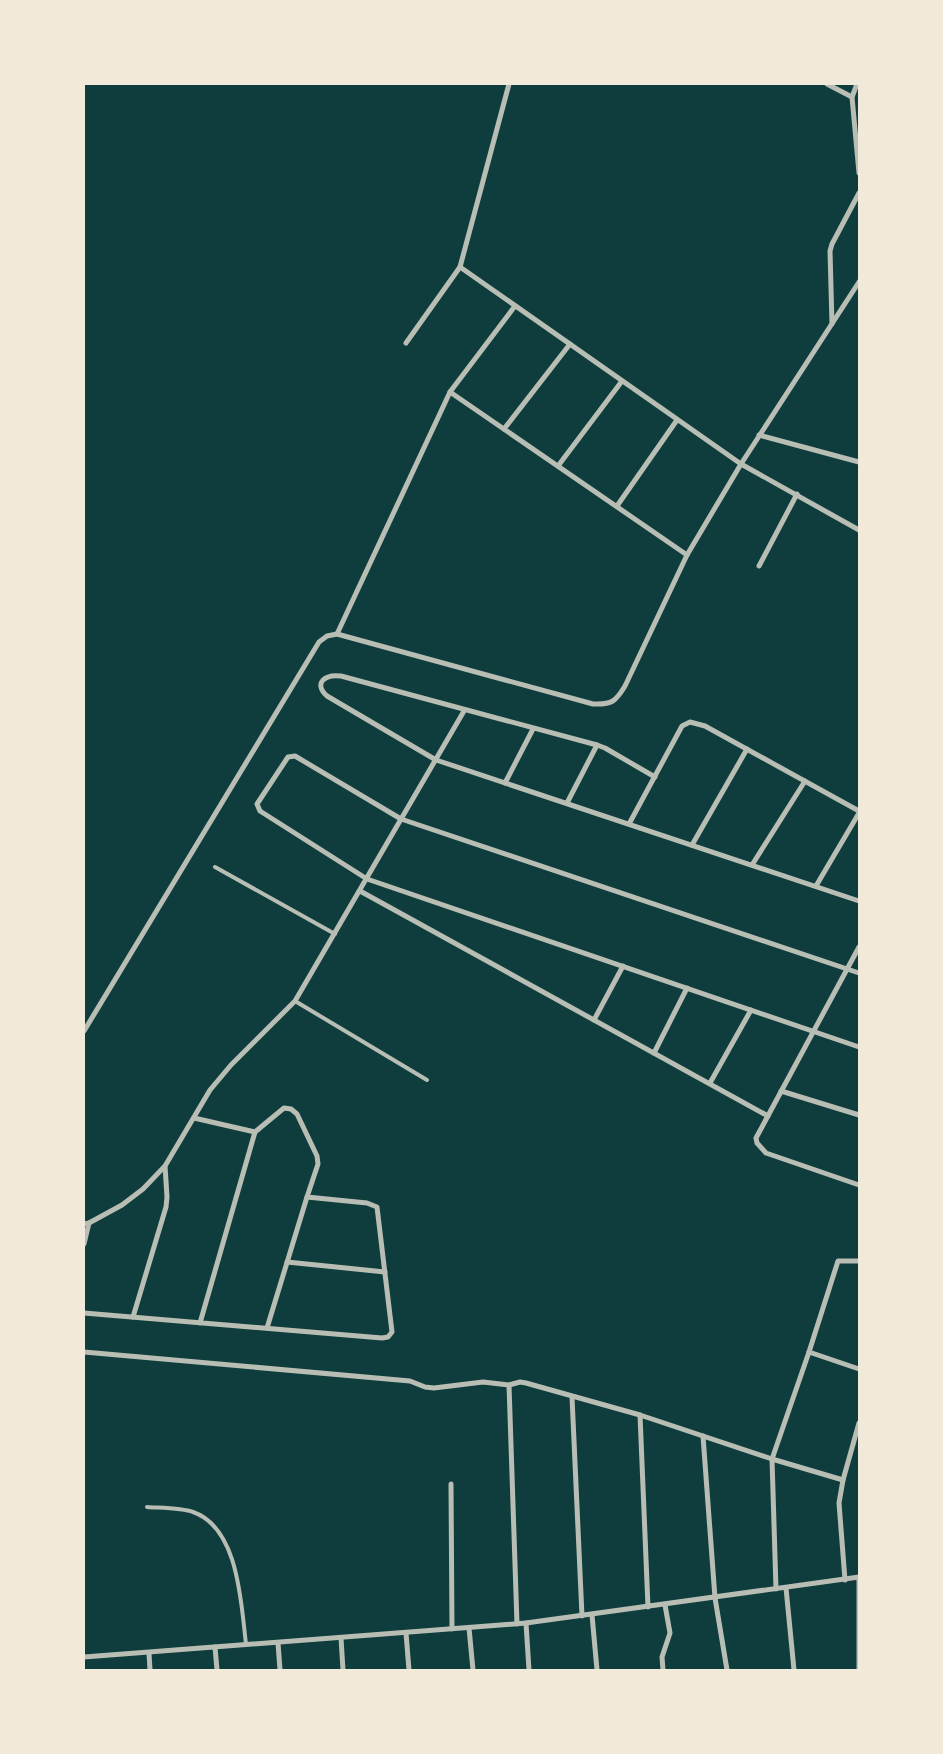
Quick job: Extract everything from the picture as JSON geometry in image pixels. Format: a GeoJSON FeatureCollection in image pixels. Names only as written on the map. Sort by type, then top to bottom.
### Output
{"type":"FeatureCollection","features":[{"type":"Feature","properties":{"kind":"street"},"geometry":{"type":"LineString","coordinates":[[406,343],[460,267],[509,84]]}},
{"type":"Feature","properties":{"kind":"street"},"geometry":{"type":"LineString","coordinates":[[827,84],[852,97]]}},
{"type":"Feature","properties":{"kind":"street"},"geometry":{"type":"LineString","coordinates":[[857,84],[852,97],[859,173]]}},
{"type":"Feature","properties":{"kind":"street"},"geometry":{"type":"LineString","coordinates":[[832,325],[830,251],[859,193]]}},
{"type":"Feature","properties":{"kind":"street"},"geometry":{"type":"LineString","coordinates":[[460,267],[741,464],[859,530]]}},
{"type":"Feature","properties":{"kind":"street"},"geometry":{"type":"LineString","coordinates":[[84,1031],[319,642],[327,636],[337,634],[593,704],[605,705],[617,699],[688,555],[741,464],[859,282]]}},
{"type":"Feature","properties":{"kind":"street"},"geometry":{"type":"LineString","coordinates":[[337,634],[450,392],[515,306]]}},
{"type":"Feature","properties":{"kind":"street"},"geometry":{"type":"LineString","coordinates":[[504,429],[570,344]]}},
{"type":"Feature","properties":{"kind":"street"},"geometry":{"type":"LineString","coordinates":[[558,466],[622,381]]}},
{"type":"Feature","properties":{"kind":"street"},"geometry":{"type":"LineString","coordinates":[[450,392],[688,555]]}},
{"type":"Feature","properties":{"kind":"street"},"geometry":{"type":"LineString","coordinates":[[617,506],[678,420]]}},
{"type":"Feature","properties":{"kind":"street"},"geometry":{"type":"LineString","coordinates":[[760,435],[859,462]]}},
{"type":"Feature","properties":{"kind":"street"},"geometry":{"type":"LineString","coordinates":[[759,566],[797,494]]}},
{"type":"Feature","properties":{"kind":"street"},"geometry":{"type":"LineString","coordinates":[[654,777],[597,745],[464,711],[341,676],[333,675],[324,679],[322,683],[321,687],[327,696],[436,760],[859,901]]}},
{"type":"Feature","properties":{"kind":"street"},"geometry":{"type":"LineString","coordinates":[[84,1244],[86,1224],[122,1205],[143,1189],[166,1166],[210,1090],[231,1065],[296,1001],[464,711]]}},
{"type":"Feature","properties":{"kind":"street"},"geometry":{"type":"LineString","coordinates":[[629,824],[682,726],[690,722],[705,726],[859,812],[816,886]]}},
{"type":"Feature","properties":{"kind":"street"},"geometry":{"type":"LineString","coordinates":[[505,782],[533,729]]}},
{"type":"Feature","properties":{"kind":"street"},"geometry":{"type":"LineString","coordinates":[[567,803],[597,745]]}},
{"type":"Feature","properties":{"kind":"street"},"geometry":{"type":"LineString","coordinates":[[692,845],[746,749]]}},
{"type":"Feature","properties":{"kind":"street"},"geometry":{"type":"LineString","coordinates":[[859,973],[402,819],[295,756],[288,757],[257,804],[260,811],[367,879],[859,1046]]}},
{"type":"Feature","properties":{"kind":"street"},"geometry":{"type":"LineString","coordinates":[[752,865],[805,781]]}},
{"type":"Feature","properties":{"kind":"street"},"geometry":{"type":"LineString","coordinates":[[360,891],[768,1116]]}},
{"type":"Feature","properties":{"kind":"street"},"geometry":{"type":"LineString","coordinates":[[859,947],[756,1138],[760,1148],[766,1153],[859,1185]]}},
{"type":"Feature","properties":{"kind":"street"},"geometry":{"type":"LineString","coordinates":[[594,1020],[623,966]]}},
{"type":"Feature","properties":{"kind":"street"},"geometry":{"type":"LineString","coordinates":[[654,1053],[687,988]]}},
{"type":"Feature","properties":{"kind":"street"},"geometry":{"type":"LineString","coordinates":[[710,1084],[751,1010]]}},
{"type":"Feature","properties":{"kind":"street"},"geometry":{"type":"LineString","coordinates":[[781,1091],[859,1115]]}},
{"type":"Feature","properties":{"kind":"street"},"geometry":{"type":"LineString","coordinates":[[200,1323],[255,1132],[284,1108],[291,1109],[297,1114],[317,1156],[318,1164],[267,1328]]}},
{"type":"Feature","properties":{"kind":"street"},"geometry":{"type":"LineString","coordinates":[[194,1118],[255,1132]]}},
{"type":"Feature","properties":{"kind":"street"},"geometry":{"type":"LineString","coordinates":[[133,1317],[166,1207],[168,1197],[166,1166]]}},
{"type":"Feature","properties":{"kind":"street"},"geometry":{"type":"LineString","coordinates":[[84,1313],[388,1337],[392,1332],[377,1207],[367,1203],[307,1197]]}},
{"type":"Feature","properties":{"kind":"street"},"geometry":{"type":"LineString","coordinates":[[776,1589],[772,1459],[838,1261],[859,1261]]}},
{"type":"Feature","properties":{"kind":"street"},"geometry":{"type":"LineString","coordinates":[[287,1262],[385,1272]]}},
{"type":"Feature","properties":{"kind":"street"},"geometry":{"type":"LineString","coordinates":[[84,1352],[410,1381],[425,1387],[434,1388],[483,1382],[509,1385],[520,1382],[526,1383],[640,1415],[772,1459],[843,1480]]}},
{"type":"Feature","properties":{"kind":"street"},"geometry":{"type":"LineString","coordinates":[[808,1352],[859,1369]]}},
{"type":"Feature","properties":{"kind":"street"},"geometry":{"type":"LineString","coordinates":[[509,1385],[517,1624]]}},
{"type":"Feature","properties":{"kind":"street"},"geometry":{"type":"LineString","coordinates":[[572,1397],[582,1616]]}},
{"type":"Feature","properties":{"kind":"street"},"geometry":{"type":"LineString","coordinates":[[640,1415],[648,1607]]}},
{"type":"Feature","properties":{"kind":"street"},"geometry":{"type":"LineString","coordinates":[[845,1580],[840,1503],[843,1480],[859,1423]]}},
{"type":"Feature","properties":{"kind":"street"},"geometry":{"type":"LineString","coordinates":[[703,1436],[715,1598],[727,1670]]}},
{"type":"Feature","properties":{"kind":"street"},"geometry":{"type":"LineString","coordinates":[[451,1484],[452,1629]]}},
{"type":"Feature","properties":{"kind":"street"},"geometry":{"type":"LineString","coordinates":[[84,1657],[517,1624],[859,1578],[859,1670]]}},
{"type":"Feature","properties":{"kind":"street"},"geometry":{"type":"LineString","coordinates":[[786,1588],[794,1670]]}},
{"type":"Feature","properties":{"kind":"street"},"geometry":{"type":"LineString","coordinates":[[663,1670],[662,1657],[670,1633],[665,1604]]}},
{"type":"Feature","properties":{"kind":"street"},"geometry":{"type":"LineString","coordinates":[[592,1615],[597,1670]]}},
{"type":"Feature","properties":{"kind":"street"},"geometry":{"type":"LineString","coordinates":[[526,1623],[529,1670]]}},
{"type":"Feature","properties":{"kind":"street"},"geometry":{"type":"LineString","coordinates":[[469,1628],[473,1670]]}},
{"type":"Feature","properties":{"kind":"street"},"geometry":{"type":"LineString","coordinates":[[406,1633],[409,1670]]}},
{"type":"Feature","properties":{"kind":"street"},"geometry":{"type":"LineString","coordinates":[[340,1638],[342,1670]]}},
{"type":"Feature","properties":{"kind":"street"},"geometry":{"type":"LineString","coordinates":[[278,1642],[280,1670]]}},
{"type":"Feature","properties":{"kind":"street"},"geometry":{"type":"LineString","coordinates":[[216,1647],[217,1670]]}},
{"type":"Feature","properties":{"kind":"street"},"geometry":{"type":"LineString","coordinates":[[149,1653],[150,1670]]}},
{"type":"Feature","properties":{"kind":"lane"},"geometry":{"type":"LineString","coordinates":[[216,867],[335,934]]}},
{"type":"Feature","properties":{"kind":"lane"},"geometry":{"type":"LineString","coordinates":[[296,1001],[427,1080]]}},
{"type":"Feature","properties":{"kind":"lane"},"geometry":{"type":"LineString","coordinates":[[147,1507],[193,1512],[208,1520],[222,1536],[234,1562],[246,1644]]}}]}
